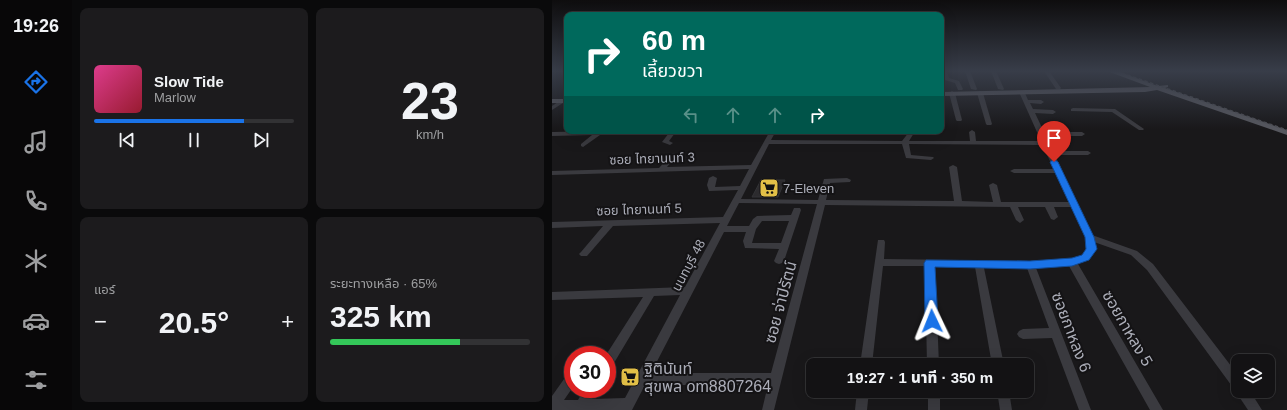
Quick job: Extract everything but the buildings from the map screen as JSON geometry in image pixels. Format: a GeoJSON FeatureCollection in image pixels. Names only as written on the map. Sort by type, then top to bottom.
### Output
{"type":"FeatureCollection","features":[{"type":"Feature","properties":{"kind":"main road"},"geometry":{"type":"LineString","coordinates":[[970,90],[1022,92],[1136,90]]}},
{"type":"Feature","properties":{"kind":"main road"},"geometry":{"type":"LineString","coordinates":[[944,94],[987,90]]}},
{"type":"Feature","properties":{"kind":"main road"},"geometry":{"type":"LineString","coordinates":[[1171,90],[1287,133]]}},
{"type":"Feature","properties":{"kind":"main road"},"geometry":{"type":"LineString","coordinates":[[1172,90],[1287,128]]}},
{"type":"Feature","properties":{"kind":"main road"},"geometry":{"type":"LineString","coordinates":[[552,97],[564,99]]}},
{"type":"Feature","properties":{"kind":"main road"},"geometry":{"type":"LineString","coordinates":[[552,101],[564,99]]}},
{"type":"Feature","properties":{"kind":"street"},"geometry":{"type":"LineString","coordinates":[[977,91],[989,124]]}},
{"type":"Feature","properties":{"kind":"street"},"geometry":{"type":"LineString","coordinates":[[879,262],[1030,265],[1072,262],[1085,258],[1091,249],[1090,237],[1049,153],[1022,92]]}},
{"type":"Feature","properties":{"kind":"street"},"geometry":{"type":"LineString","coordinates":[[952,93],[959,120]]}},
{"type":"Feature","properties":{"kind":"street"},"geometry":{"type":"LineString","coordinates":[[552,108],[564,100]]}},
{"type":"Feature","properties":{"kind":"street"},"geometry":{"type":"LineString","coordinates":[[1026,101],[1041,102]]}},
{"type":"Feature","properties":{"kind":"street"},"geometry":{"type":"LineString","coordinates":[[1072,110],[1113,110],[1141,129]]}},
{"type":"Feature","properties":{"kind":"street"},"geometry":{"type":"LineString","coordinates":[[1030,111],[1052,112]]}},
{"type":"Feature","properties":{"kind":"street"},"geometry":{"type":"LineString","coordinates":[[972,132],[973,143]]}},
{"type":"Feature","properties":{"kind":"street"},"geometry":{"type":"LineString","coordinates":[[552,134],[564,134]]}},
{"type":"Feature","properties":{"kind":"street"},"geometry":{"type":"LineString","coordinates":[[583,145],[597,134]]}},
{"type":"Feature","properties":{"kind":"street"},"geometry":{"type":"LineString","coordinates":[[670,143],[665,142],[672,134]]}},
{"type":"Feature","properties":{"kind":"street","name":"นนทบุรี 48"},"geometry":{"type":"LineString","coordinates":[[627,407],[771,134]]}},
{"type":"Feature","properties":{"kind":"street"},"geometry":{"type":"LineString","coordinates":[[910,134],[905,143],[908,157],[931,158]]}},
{"type":"Feature","properties":{"kind":"street"},"geometry":{"type":"LineString","coordinates":[[1041,134],[1082,134]]}},
{"type":"Feature","properties":{"kind":"street"},"geometry":{"type":"LineString","coordinates":[[766,144],[1045,143]]}},
{"type":"Feature","properties":{"kind":"street"},"geometry":{"type":"LineString","coordinates":[[766,144],[782,147]]}},
{"type":"Feature","properties":{"kind":"street"},"geometry":{"type":"LineString","coordinates":[[1049,153],[1088,153]]}},
{"type":"Feature","properties":{"kind":"street"},"geometry":{"type":"LineString","coordinates":[[661,170],[674,155]]}},
{"type":"Feature","properties":{"kind":"street","name":"ซอย ไทยานนท์ 3"},"geometry":{"type":"LineString","coordinates":[[552,172],[754,167]]}},
{"type":"Feature","properties":{"kind":"street"},"geometry":{"type":"LineString","coordinates":[[954,167],[958,204]]}},
{"type":"Feature","properties":{"kind":"street"},"geometry":{"type":"LineString","coordinates":[[1014,171],[1058,171]]}},
{"type":"Feature","properties":{"kind":"street"},"geometry":{"type":"LineString","coordinates":[[713,178],[711,185],[712,189],[743,188]]}},
{"type":"Feature","properties":{"kind":"street","name":"ซอย จ่าปิรัตน์"},"geometry":{"type":"LineString","coordinates":[[768,410],[827,181],[847,180]]}},
{"type":"Feature","properties":{"kind":"street"},"geometry":{"type":"LineString","coordinates":[[993,185],[998,204]]}},
{"type":"Feature","properties":{"kind":"street"},"geometry":{"type":"LineString","coordinates":[[736,201],[1074,205]]}},
{"type":"Feature","properties":{"kind":"street"},"geometry":{"type":"LineString","coordinates":[[1013,204],[1020,220]]}},
{"type":"Feature","properties":{"kind":"street"},"geometry":{"type":"LineString","coordinates":[[1048,204],[1054,217]]}},
{"type":"Feature","properties":{"kind":"street"},"geometry":{"type":"LineString","coordinates":[[779,261],[785,246],[795,214],[757,219],[747,241],[748,246],[785,246]]}},
{"type":"Feature","properties":{"kind":"street","name":"ซอย ไทยานนท์ 5"},"geometry":{"type":"LineString","coordinates":[[552,225],[727,220]]}},
{"type":"Feature","properties":{"kind":"street"},"geometry":{"type":"LineString","coordinates":[[584,254],[611,223]]}},
{"type":"Feature","properties":{"kind":"street"},"geometry":{"type":"LineString","coordinates":[[722,229],[752,229]]}},
{"type":"Feature","properties":{"kind":"street"},"geometry":{"type":"LineString","coordinates":[[1090,237],[1134,253],[1150,267],[1231,376]]}},
{"type":"Feature","properties":{"kind":"street"},"geometry":{"type":"LineString","coordinates":[[867,358],[881,242]]}},
{"type":"Feature","properties":{"kind":"street","name":"ซอยกาหลง 5"},"geometry":{"type":"LineString","coordinates":[[1072,262],[1157,410]]}},
{"type":"Feature","properties":{"kind":"street"},"geometry":{"type":"LineString","coordinates":[[930,263],[933,358]]}},
{"type":"Feature","properties":{"kind":"street"},"geometry":{"type":"LineString","coordinates":[[979,264],[997,358]]}},
{"type":"Feature","properties":{"kind":"street","name":"ซอยกาหลง 6"},"geometry":{"type":"LineString","coordinates":[[1030,265],[1085,410]]}},
{"type":"Feature","properties":{"kind":"street"},"geometry":{"type":"LineString","coordinates":[[552,296],[688,291]]}},
{"type":"Feature","properties":{"kind":"street"},"geometry":{"type":"LineString","coordinates":[[616,349],[651,292]]}},
{"type":"Feature","properties":{"kind":"street"},"geometry":{"type":"LineString","coordinates":[[1023,334],[1056,333]]}},
{"type":"Feature","properties":{"kind":"street"},"geometry":{"type":"LineString","coordinates":[[642,379],[776,380]]}},
{"type":"Feature","properties":{"kind":"street"},"geometry":{"type":"LineString","coordinates":[[552,407],[564,389]]}},
{"type":"Feature","properties":{"kind":"street"},"geometry":{"type":"LineString","coordinates":[[581,406],[586,398]]}},
{"type":"Feature","properties":{"kind":"street"},"geometry":{"type":"LineString","coordinates":[[861,410],[862,398]]}},
{"type":"Feature","properties":{"kind":"street"},"geometry":{"type":"LineString","coordinates":[[934,398],[934,410]]}},
{"type":"Feature","properties":{"kind":"street"},"geometry":{"type":"LineString","coordinates":[[1003,398],[1006,410]]}},
{"type":"Feature","properties":{"kind":"street"},"geometry":{"type":"LineString","coordinates":[[1247,398],[1256,410]]}},
{"type":"Feature","properties":{"kind":"street"},"geometry":{"type":"LineString","coordinates":[[552,407],[627,407]]}},
{"type":"Feature","properties":{"kind":"railway"},"geometry":{"type":"LineString","coordinates":[[1171,90],[1287,130]]}},
{"type":"Feature","properties":{"kind":"place","name":"7-Eleven"},"geometry":{"type":"Point","coordinates":[769,188]}},
{"type":"Feature","properties":{"kind":"place","name":"ฐิตินันท์ สุขพล om8807264"},"geometry":{"type":"Point","coordinates":[630,377]}},
{"type":"Feature","properties":{"kind":"route"},"geometry":{"type":"LineString","coordinates":[[932,321],[930,263],[1030,265],[1072,262],[1085,258],[1091,249],[1090,237],[1054,162]]}}]}
